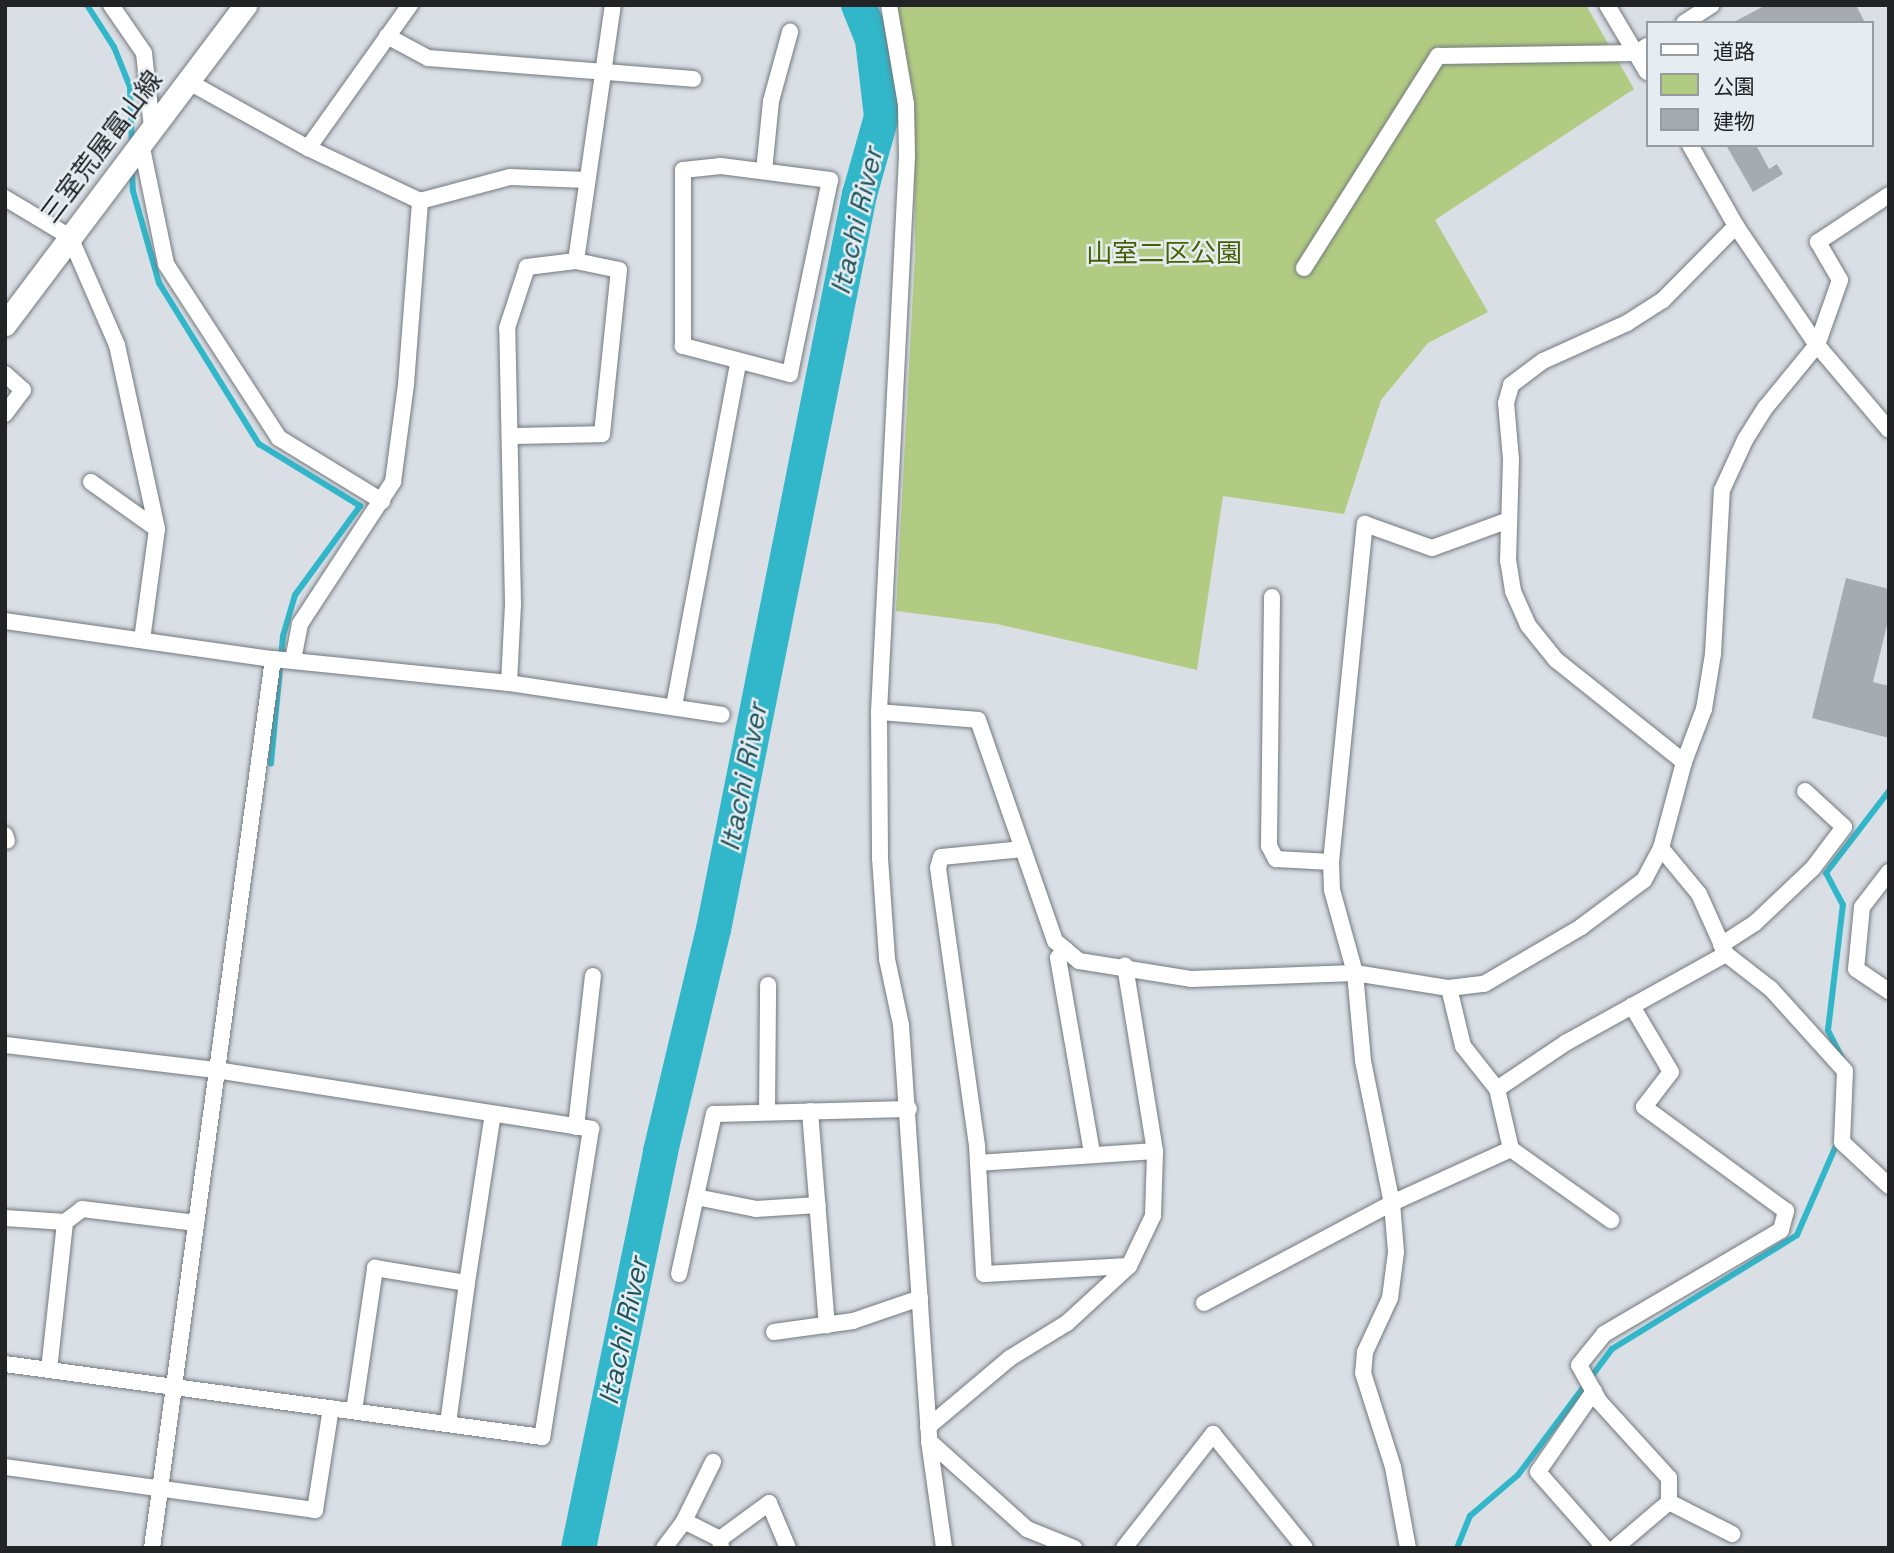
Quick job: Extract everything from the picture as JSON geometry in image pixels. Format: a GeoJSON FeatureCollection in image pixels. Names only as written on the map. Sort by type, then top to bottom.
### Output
{"type":"FeatureCollection","features":[{"type":"Feature","properties":{"kind":"main road","name":"三室荒屋富山線"},"geometry":{"type":"LineString","coordinates":[[5,324],[245,5]]}},
{"type":"Feature","properties":{"kind":"street"},"geometry":{"type":"LineString","coordinates":[[111,5],[144,53],[146,135],[166,264],[279,438],[382,501]]}},
{"type":"Feature","properties":{"kind":"street"},"geometry":{"type":"LineString","coordinates":[[308,148],[410,5]]}},
{"type":"Feature","properties":{"kind":"street"},"geometry":{"type":"LineString","coordinates":[[576,261],[601,69],[613,5]]}},
{"type":"Feature","properties":{"kind":"street"},"geometry":{"type":"LineString","coordinates":[[889,5],[906,104],[907,171],[879,712],[880,858],[887,959],[901,1025],[909,1109],[929,1434],[944,1548]]}},
{"type":"Feature","properties":{"kind":"street"},"geometry":{"type":"LineString","coordinates":[[1607,5],[1642,49],[1646,67]]}},
{"type":"Feature","properties":{"kind":"street"},"geometry":{"type":"LineString","coordinates":[[1687,21],[1712,5]]}},
{"type":"Feature","properties":{"kind":"street"},"geometry":{"type":"LineString","coordinates":[[764,171],[771,101],[790,32]]}},
{"type":"Feature","properties":{"kind":"street"},"geometry":{"type":"LineString","coordinates":[[387,36],[428,58],[601,69],[693,79]]}},
{"type":"Feature","properties":{"kind":"street"},"geometry":{"type":"LineString","coordinates":[[1304,268],[1438,56],[1642,49]]}},
{"type":"Feature","properties":{"kind":"street"},"geometry":{"type":"LineString","coordinates":[[187,81],[308,148],[420,201],[510,177],[587,180]]}},
{"type":"Feature","properties":{"kind":"street"},"geometry":{"type":"LineString","coordinates":[[1691,147],[1736,226],[1818,345],[1889,430]]}},
{"type":"Feature","properties":{"kind":"street"},"geometry":{"type":"LineString","coordinates":[[721,166],[764,171],[830,180],[790,374],[738,364],[682,346],[683,170],[721,166]]}},
{"type":"Feature","properties":{"kind":"street"},"geometry":{"type":"LineString","coordinates":[[879,712],[978,720],[1055,941],[1079,961],[1125,965],[1191,979],[1355,973],[1449,988],[1484,984],[1581,928],[1644,880],[1661,848],[1684,762],[1704,709],[1713,654],[1722,490],[1759,418],[1818,345],[1840,280],[1818,242],[1889,195]]}},
{"type":"Feature","properties":{"kind":"street"},"geometry":{"type":"LineString","coordinates":[[5,198],[70,237],[117,345],[157,529],[142,640]]}},
{"type":"Feature","properties":{"kind":"street"},"geometry":{"type":"LineString","coordinates":[[293,660],[300,624],[393,482],[406,384],[420,201]]}},
{"type":"Feature","properties":{"kind":"street"},"geometry":{"type":"LineString","coordinates":[[1684,762],[1556,660],[1528,625],[1513,591],[1509,520],[1511,459],[1506,403],[1511,385],[1542,361],[1627,323],[1663,300],[1736,226]]}},
{"type":"Feature","properties":{"kind":"street"},"geometry":{"type":"LineString","coordinates":[[509,683],[513,603],[508,328],[527,267],[576,261],[619,270],[602,435],[510,436]]}},
{"type":"Feature","properties":{"kind":"street"},"geometry":{"type":"LineString","coordinates":[[674,706],[738,364]]}},
{"type":"Feature","properties":{"kind":"street"},"geometry":{"type":"LineString","coordinates":[[5,374],[23,390],[5,414]]}},
{"type":"Feature","properties":{"kind":"street"},"geometry":{"type":"LineString","coordinates":[[91,482],[157,529]]}},
{"type":"Feature","properties":{"kind":"street"},"geometry":{"type":"LineString","coordinates":[[1408,1548],[1393,1467],[1363,1373],[1365,1352],[1390,1298],[1396,1252],[1392,1203],[1363,1061],[1355,973],[1332,890],[1331,862],[1366,524],[1432,548],[1509,520]]}},
{"type":"Feature","properties":{"kind":"street"},"geometry":{"type":"LineString","coordinates":[[1272,597],[1269,846],[1276,859],[1331,862]]}},
{"type":"Feature","properties":{"kind":"street"},"geometry":{"type":"LineString","coordinates":[[5,621],[273,659],[509,683],[722,715]]}},
{"type":"Feature","properties":{"kind":"street"},"geometry":{"type":"LineString","coordinates":[[152,1548],[273,659]]}},
{"type":"Feature","properties":{"kind":"street"},"geometry":{"type":"LineString","coordinates":[[1497,1089],[1567,1042],[1632,1006],[1723,949],[1813,868],[1844,827],[1805,792]]}},
{"type":"Feature","properties":{"kind":"street"},"geometry":{"type":"LineString","coordinates":[[1661,848],[1699,894],[1723,949],[1771,989],[1845,1071],[1842,1142],[1889,1186]]}},
{"type":"Feature","properties":{"kind":"street"},"geometry":{"type":"LineString","coordinates":[[1023,849],[941,857],[938,868],[978,1163],[984,1274],[1129,1266]]}},
{"type":"Feature","properties":{"kind":"street"},"geometry":{"type":"LineString","coordinates":[[1889,872],[1862,907],[1856,969],[1889,991]]}},
{"type":"Feature","properties":{"kind":"street"},"geometry":{"type":"LineString","coordinates":[[1065,949],[1059,958],[1092,1152]]}},
{"type":"Feature","properties":{"kind":"street"},"geometry":{"type":"LineString","coordinates":[[929,1434],[1010,1357],[1067,1323],[1129,1266],[1153,1216],[1155,1151],[1125,965]]}},
{"type":"Feature","properties":{"kind":"street"},"geometry":{"type":"LineString","coordinates":[[576,1127],[593,976]]}},
{"type":"Feature","properties":{"kind":"street"},"geometry":{"type":"LineString","coordinates":[[767,1112],[768,985]]}},
{"type":"Feature","properties":{"kind":"street"},"geometry":{"type":"LineString","coordinates":[[1449,988],[1463,1046],[1497,1089],[1511,1149],[1611,1220]]}},
{"type":"Feature","properties":{"kind":"street"},"geometry":{"type":"LineString","coordinates":[[1615,1548],[1669,1502],[1669,1478],[1594,1391],[1579,1366],[1604,1334],[1781,1230],[1786,1211],[1644,1107],[1671,1072],[1632,1006]]}},
{"type":"Feature","properties":{"kind":"street"},"geometry":{"type":"LineString","coordinates":[[5,1045],[216,1070],[591,1129],[542,1437],[5,1364]]}},
{"type":"Feature","properties":{"kind":"street"},"geometry":{"type":"LineString","coordinates":[[679,1274],[714,1114],[909,1109]]}},
{"type":"Feature","properties":{"kind":"street"},"geometry":{"type":"LineString","coordinates":[[810,1111],[827,1325]]}},
{"type":"Feature","properties":{"kind":"street"},"geometry":{"type":"LineString","coordinates":[[447,1424],[493,1114]]}},
{"type":"Feature","properties":{"kind":"street"},"geometry":{"type":"LineString","coordinates":[[1204,1303],[1392,1203],[1511,1149]]}},
{"type":"Feature","properties":{"kind":"street"},"geometry":{"type":"LineString","coordinates":[[978,1163],[1092,1152],[1155,1151]]}},
{"type":"Feature","properties":{"kind":"street"},"geometry":{"type":"LineString","coordinates":[[696,1198],[756,1209],[818,1205]]}},
{"type":"Feature","properties":{"kind":"street"},"geometry":{"type":"LineString","coordinates":[[5,1218],[65,1222],[82,1209],[196,1223]]}},
{"type":"Feature","properties":{"kind":"street"},"geometry":{"type":"LineString","coordinates":[[49,1370],[65,1222]]}},
{"type":"Feature","properties":{"kind":"street"},"geometry":{"type":"LineString","coordinates":[[354,1411],[374,1268],[467,1283]]}},
{"type":"Feature","properties":{"kind":"street"},"geometry":{"type":"LineString","coordinates":[[774,1332],[827,1325],[920,1298]]}},
{"type":"Feature","properties":{"kind":"street"},"geometry":{"type":"LineString","coordinates":[[1594,1391],[1538,1472],[1605,1548]]}},
{"type":"Feature","properties":{"kind":"street"},"geometry":{"type":"LineString","coordinates":[[5,1467],[161,1486],[315,1510],[331,1408]]}},
{"type":"Feature","properties":{"kind":"street"},"geometry":{"type":"LineString","coordinates":[[929,1434],[1027,1529],[1074,1548]]}},
{"type":"Feature","properties":{"kind":"street"},"geometry":{"type":"LineString","coordinates":[[1124,1548],[1213,1434],[1305,1548]]}},
{"type":"Feature","properties":{"kind":"street"},"geometry":{"type":"LineString","coordinates":[[664,1548],[684,1521],[713,1462]]}},
{"type":"Feature","properties":{"kind":"street"},"geometry":{"type":"LineString","coordinates":[[1669,1502],[1732,1534]]}},
{"type":"Feature","properties":{"kind":"street"},"geometry":{"type":"LineString","coordinates":[[684,1521],[721,1544],[769,1503],[788,1548]]}},
{"type":"Feature","properties":{"kind":"green space","name":"山室二区公園"},"geometry":{"type":"Polygon","coordinates":[[[897,5],[1586,5],[1634,89],[1435,220],[1488,312],[1428,343],[1381,400],[1344,514],[1223,496],[1197,670],[997,624],[896,611],[915,254],[914,98],[897,5]]]}},
{"type":"Feature","properties":{"kind":"building"},"geometry":{"type":"Polygon","coordinates":[[[1766,5],[1856,5],[1864,21],[1736,21],[1766,5]]]}},
{"type":"Feature","properties":{"kind":"building"},"geometry":{"type":"Polygon","coordinates":[[[1727,147],[1757,147],[1769,169],[1777,164],[1783,174],[1753,192],[1727,147]]]}},
{"type":"Feature","properties":{"kind":"building"},"geometry":{"type":"Polygon","coordinates":[[[1846,578],[1889,589],[1889,617],[1873,682],[1889,686],[1889,738],[1812,718],[1846,578]]]}},
{"type":"Feature","properties":{"kind":"waterway"},"geometry":{"type":"LineString","coordinates":[[87,5],[114,47],[130,87],[132,146]]}},
{"type":"Feature","properties":{"kind":"waterway","name":"Itachi River"},"geometry":{"type":"LineString","coordinates":[[578,1548],[660,1151],[713,929],[859,194],[881,116],[872,39],[858,5]]}},
{"type":"Feature","properties":{"kind":"waterway"},"geometry":{"type":"LineString","coordinates":[[132,167],[133,191],[159,283],[259,444],[360,506],[295,595],[283,636],[271,763]]}},
{"type":"Feature","properties":{"kind":"waterway"},"geometry":{"type":"LineString","coordinates":[[1842,1058],[1828,1030],[1843,905],[1826,873],[1889,791]]}},
{"type":"Feature","properties":{"kind":"waterway"},"geometry":{"type":"LineString","coordinates":[[1457,1548],[1470,1516],[1518,1475],[1612,1349],[1797,1235],[1838,1141]]}}]}
